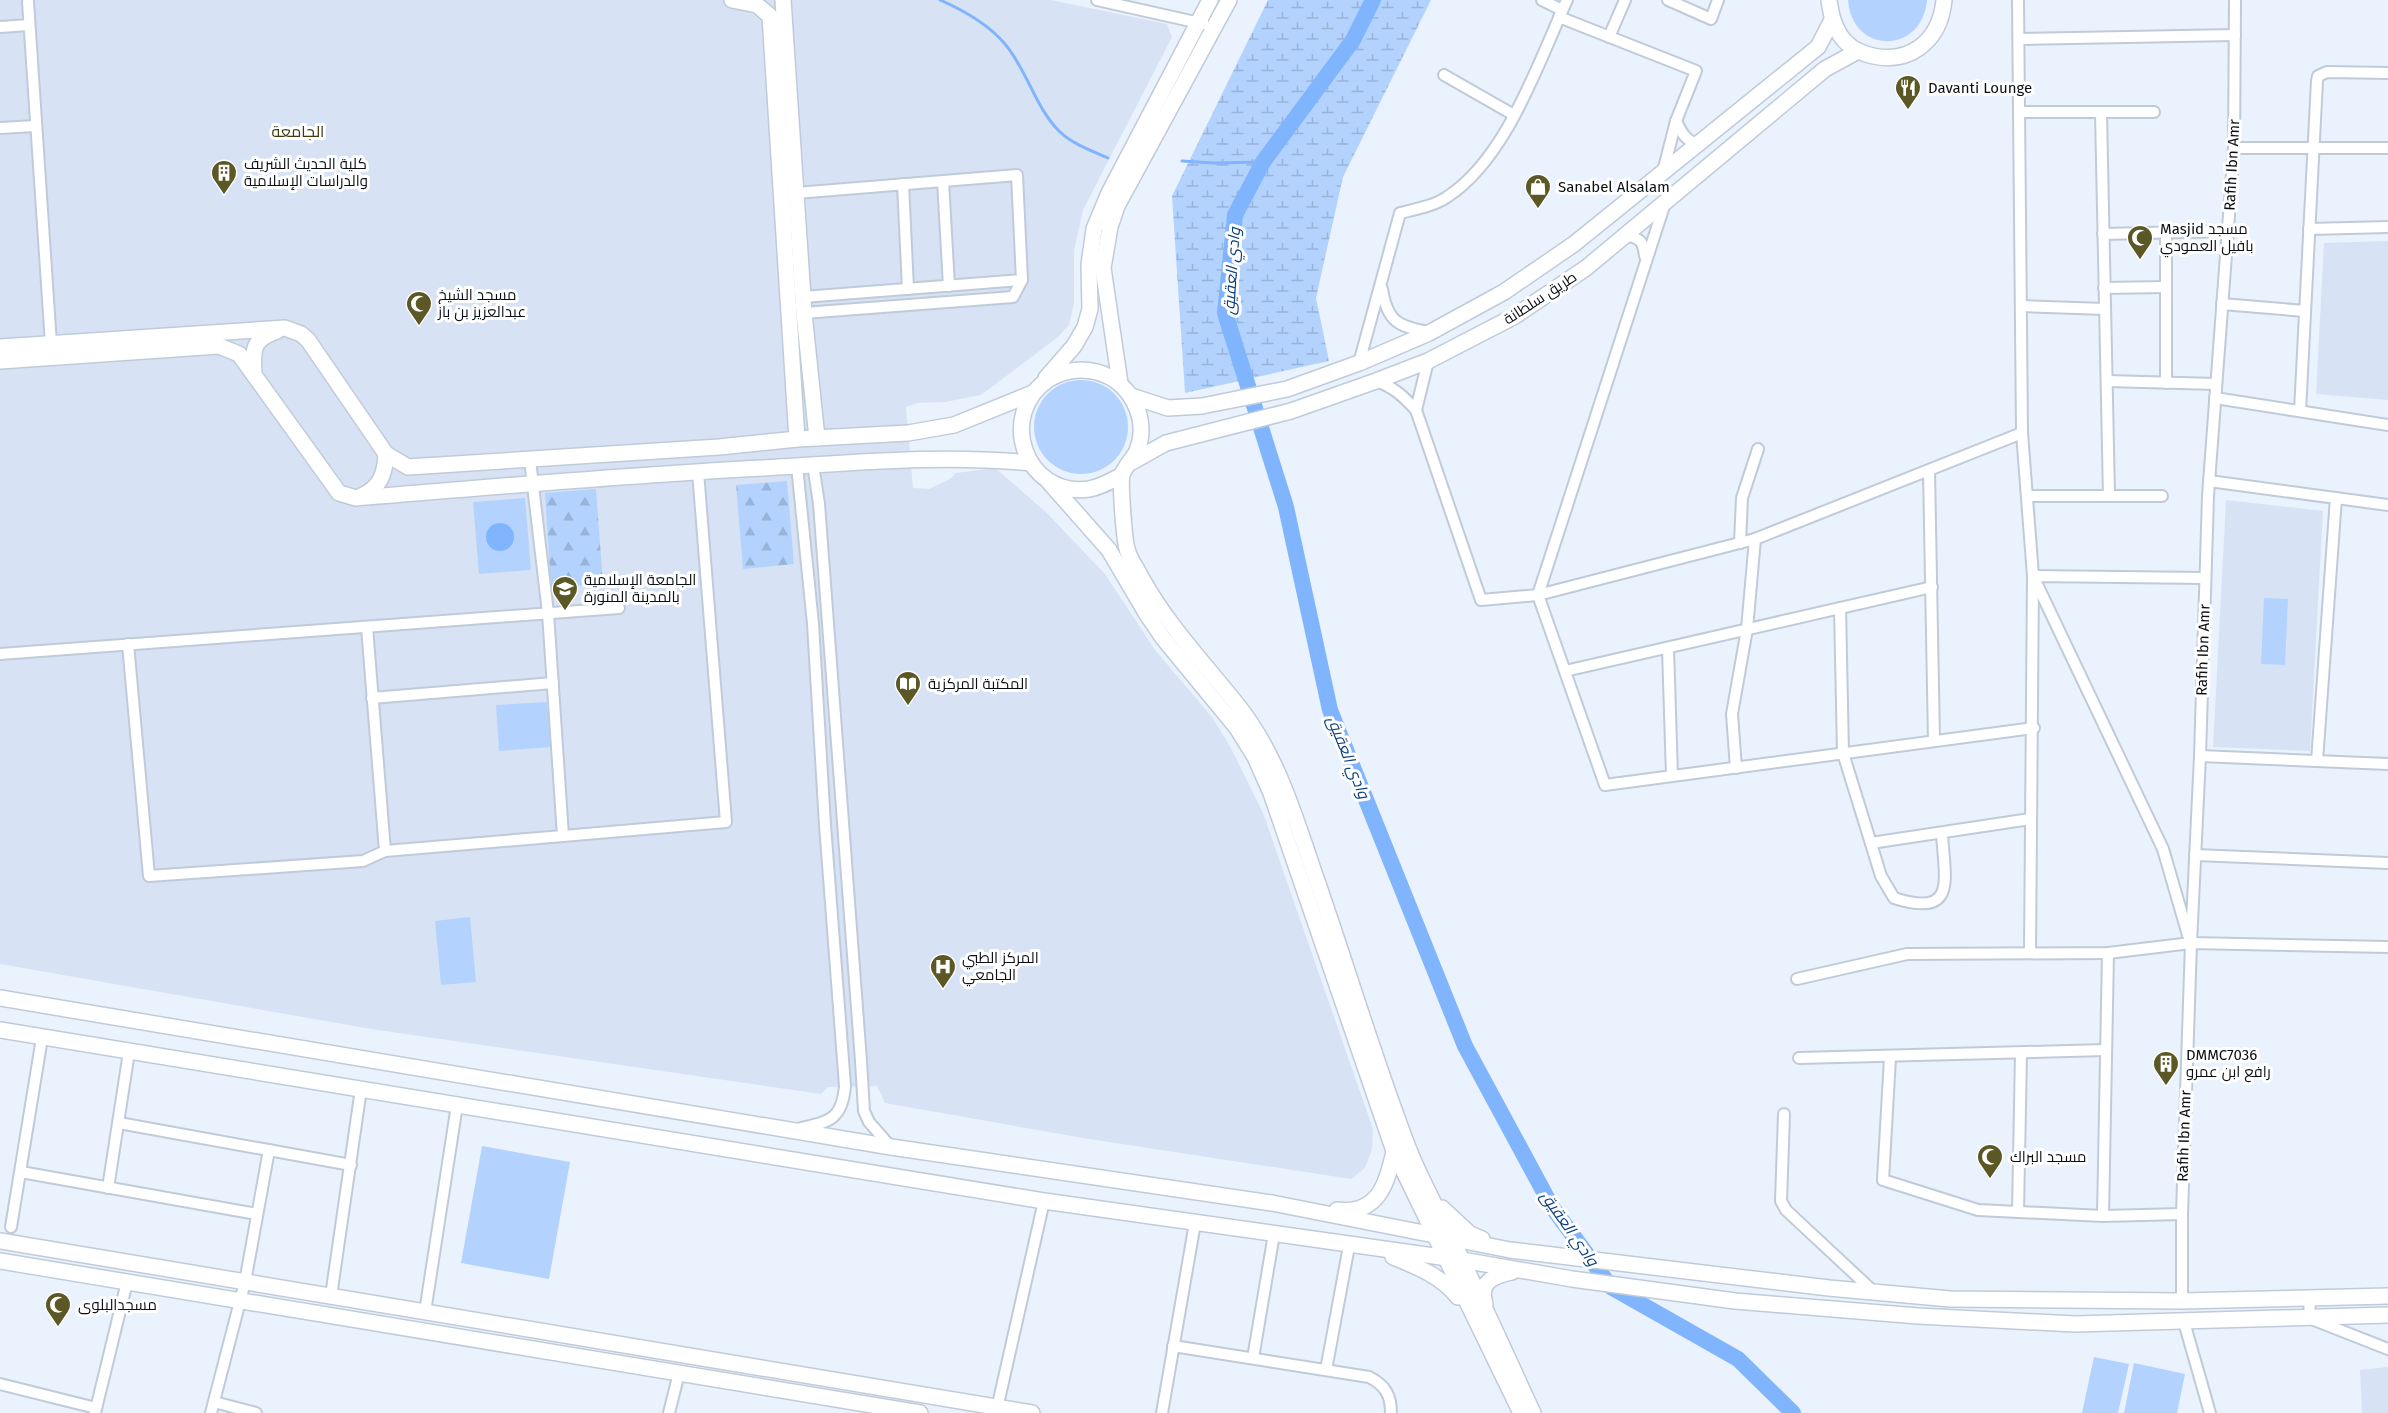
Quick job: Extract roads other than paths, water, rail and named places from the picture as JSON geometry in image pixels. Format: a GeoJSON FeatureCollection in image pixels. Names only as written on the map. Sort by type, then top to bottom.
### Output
{"type":"FeatureCollection","features":[{"type":"Feature","properties":{"kind":"main road"},"geometry":{"type":"LineString","coordinates":[[732,0],[757,6],[770,16],[797,439]]}},
{"type":"Feature","properties":{"kind":"main road"},"geometry":{"type":"LineString","coordinates":[[783,0],[803,305],[817,438]]}},
{"type":"Feature","properties":{"kind":"main road"},"geometry":{"type":"LineString","coordinates":[[1210,0],[1109,193],[1094,229],[1089,265],[1090,309],[1085,327],[1074,346],[1036,390],[1022,419],[1021,437],[1031,463],[1109,550],[1152,622],[1237,728],[1255,757],[1271,793],[1394,1151],[1444,1258],[1482,1317],[1533,1413]]}},
{"type":"Feature","properties":{"kind":"main road"},"geometry":{"type":"LineString","coordinates":[[1119,383],[1103,268],[1110,227],[1117,206],[1229,0]]}},
{"type":"Feature","properties":{"kind":"main road"},"geometry":{"type":"LineString","coordinates":[[1829,0],[1832,20],[1841,37],[1858,51],[1880,58],[1908,55],[1922,46],[1934,33],[1942,16],[1944,0]]}},
{"type":"Feature","properties":{"kind":"main road","name":"طريق سلطانة"},"geometry":{"type":"LineString","coordinates":[[1131,396],[1168,408],[1202,406],[1276,391],[1335,373],[1429,333],[1504,292],[1566,250],[1700,145],[1818,47],[1832,20]]}},
{"type":"Feature","properties":{"kind":"main road","name":"طريق سلطانة"},"geometry":{"type":"LineString","coordinates":[[1132,462],[1166,443],[1291,411],[1340,395],[1428,361],[1515,316],[1586,268],[1825,69],[1858,51]]}},
{"type":"Feature","properties":{"kind":"main road"},"geometry":{"type":"LineString","coordinates":[[254,375],[253,351],[262,336],[285,328]]}},
{"type":"Feature","properties":{"kind":"main road"},"geometry":{"type":"LineString","coordinates":[[0,347],[285,328],[301,334],[308,340],[386,454],[408,467],[908,433],[954,425],[1036,390],[1054,376],[1070,370],[1088,370],[1105,374],[1119,383],[1131,396],[1139,412],[1141,429],[1139,446],[1132,462],[1122,475],[1104,485],[1086,489],[1068,488],[1051,482],[1044,476]]}},
{"type":"Feature","properties":{"kind":"main road"},"geometry":{"type":"LineString","coordinates":[[0,361],[219,346],[239,354],[339,493],[356,498],[533,482],[813,464],[911,460],[1031,463]]}},
{"type":"Feature","properties":{"kind":"main road"},"geometry":{"type":"LineString","coordinates":[[760,443],[761,468]]}},
{"type":"Feature","properties":{"kind":"main road"},"geometry":{"type":"LineString","coordinates":[[356,498],[372,491],[381,481],[386,454]]}},
{"type":"Feature","properties":{"kind":"main road"},"geometry":{"type":"LineString","coordinates":[[475,464],[477,488]]}},
{"type":"Feature","properties":{"kind":"main road"},"geometry":{"type":"LineString","coordinates":[[1122,475],[1124,534],[1128,553],[1156,604],[1172,627],[1249,719],[1285,788],[1409,1148],[1420,1176],[1462,1260],[1482,1317],[1521,1413]]}},
{"type":"Feature","properties":{"kind":"main road"},"geometry":{"type":"LineString","coordinates":[[0,998],[891,1147],[1272,1203],[1344,1211],[1358,1209],[1369,1204],[1378,1196],[1389,1175],[1394,1151]]}},
{"type":"Feature","properties":{"kind":"main road"},"geometry":{"type":"LineString","coordinates":[[0,1030],[1044,1200],[1734,1301],[1918,1316],[2075,1324],[2388,1314]]}},
{"type":"Feature","properties":{"kind":"main road"},"geometry":{"type":"LineString","coordinates":[[1420,1176],[1441,1207],[1456,1223],[1470,1234],[1510,1250]]}},
{"type":"Feature","properties":{"kind":"main road"},"geometry":{"type":"LineString","coordinates":[[1272,1203],[1510,1250],[1829,1288],[1950,1299],[2182,1301],[2388,1296]]}},
{"type":"Feature","properties":{"kind":"main road"},"geometry":{"type":"LineString","coordinates":[[0,1241],[997,1410],[1032,1413]]}},
{"type":"Feature","properties":{"kind":"main road"},"geometry":{"type":"LineString","coordinates":[[1374,1249],[1418,1267],[1441,1280],[1482,1317]]}},
{"type":"Feature","properties":{"kind":"main road"},"geometry":{"type":"LineString","coordinates":[[0,1261],[920,1413]]}},
{"type":"Feature","properties":{"kind":"main road"},"geometry":{"type":"LineString","coordinates":[[1482,1317],[1485,1284],[1494,1275],[1518,1271]]}},
{"type":"Feature","properties":{"kind":"street"},"geometry":{"type":"LineString","coordinates":[[1097,0],[1200,22],[1215,29]]}},
{"type":"Feature","properties":{"kind":"street"},"geometry":{"type":"LineString","coordinates":[[1542,0],[1563,9],[1609,37],[1696,71],[1676,121],[1663,172]]}},
{"type":"Feature","properties":{"kind":"street"},"geometry":{"type":"LineString","coordinates":[[1609,37],[1625,0]]}},
{"type":"Feature","properties":{"kind":"street"},"geometry":{"type":"LineString","coordinates":[[1668,0],[1711,19],[1718,0]]}},
{"type":"Feature","properties":{"kind":"street"},"geometry":{"type":"LineString","coordinates":[[2018,0],[2022,433],[2033,576],[2034,728],[2030,819],[2030,953]]}},
{"type":"Feature","properties":{"kind":"street","name":"Rafih Ibn Amr"},"geometry":{"type":"LineString","coordinates":[[2182,1301],[2182,1214],[2205,578],[2209,481],[2234,148],[2235,0]]}},
{"type":"Feature","properties":{"kind":"street"},"geometry":{"type":"LineString","coordinates":[[28,2],[51,344]]}},
{"type":"Feature","properties":{"kind":"street"},"geometry":{"type":"LineString","coordinates":[[1359,363],[1400,213],[1425,207],[1446,198],[1465,184],[1498,145],[1563,9]]}},
{"type":"Feature","properties":{"kind":"street"},"geometry":{"type":"LineString","coordinates":[[0,27],[29,24]]}},
{"type":"Feature","properties":{"kind":"street"},"geometry":{"type":"LineString","coordinates":[[2019,39],[2235,35]]}},
{"type":"Feature","properties":{"kind":"street"},"geometry":{"type":"LineString","coordinates":[[2300,411],[2318,76],[2333,71],[2388,73]]}},
{"type":"Feature","properties":{"kind":"street"},"geometry":{"type":"LineString","coordinates":[[1444,75],[1514,115]]}},
{"type":"Feature","properties":{"kind":"street"},"geometry":{"type":"LineString","coordinates":[[2019,112],[2154,112]]}},
{"type":"Feature","properties":{"kind":"street"},"geometry":{"type":"LineString","coordinates":[[2101,113],[2109,496]]}},
{"type":"Feature","properties":{"kind":"street"},"geometry":{"type":"LineString","coordinates":[[1676,121],[1681,133],[1690,142],[1700,145]]}},
{"type":"Feature","properties":{"kind":"street"},"geometry":{"type":"LineString","coordinates":[[0,128],[36,126]]}},
{"type":"Feature","properties":{"kind":"street"},"geometry":{"type":"LineString","coordinates":[[2234,148],[2388,148]]}},
{"type":"Feature","properties":{"kind":"street"},"geometry":{"type":"LineString","coordinates":[[796,193],[1017,175],[1022,280],[1013,297],[803,305]]}},
{"type":"Feature","properties":{"kind":"street"},"geometry":{"type":"LineString","coordinates":[[943,181],[949,286]]}},
{"type":"Feature","properties":{"kind":"street"},"geometry":{"type":"LineString","coordinates":[[903,184],[908,289]]}},
{"type":"Feature","properties":{"kind":"street"},"geometry":{"type":"LineString","coordinates":[[1665,203],[1538,595],[1605,785],[2034,728]]}},
{"type":"Feature","properties":{"kind":"street"},"geometry":{"type":"LineString","coordinates":[[2309,229],[2388,227]]}},
{"type":"Feature","properties":{"kind":"street"},"geometry":{"type":"LineString","coordinates":[[2103,234],[2228,231]]}},
{"type":"Feature","properties":{"kind":"street"},"geometry":{"type":"LineString","coordinates":[[2166,232],[2166,383]]}},
{"type":"Feature","properties":{"kind":"street"},"geometry":{"type":"LineString","coordinates":[[1626,235],[1640,238],[1644,243],[1645,262]]}},
{"type":"Feature","properties":{"kind":"street"},"geometry":{"type":"LineString","coordinates":[[803,305],[908,289],[1022,280]]}},
{"type":"Feature","properties":{"kind":"street"},"geometry":{"type":"LineString","coordinates":[[1381,285],[1388,314],[1397,323],[1429,333]]}},
{"type":"Feature","properties":{"kind":"street"},"geometry":{"type":"LineString","coordinates":[[2104,288],[2166,287]]}},
{"type":"Feature","properties":{"kind":"street"},"geometry":{"type":"LineString","coordinates":[[2222,304],[2305,311]]}},
{"type":"Feature","properties":{"kind":"street"},"geometry":{"type":"LineString","coordinates":[[2021,306],[2105,309]]}},
{"type":"Feature","properties":{"kind":"street"},"geometry":{"type":"LineString","coordinates":[[1416,410],[1428,361]]}},
{"type":"Feature","properties":{"kind":"street"},"geometry":{"type":"LineString","coordinates":[[1376,381],[1402,394],[1416,410],[1481,600],[1538,595],[1755,539],[2022,433]]}},
{"type":"Feature","properties":{"kind":"street"},"geometry":{"type":"LineString","coordinates":[[2106,381],[2216,384]]}},
{"type":"Feature","properties":{"kind":"street"},"geometry":{"type":"LineString","coordinates":[[2215,398],[2388,425]]}},
{"type":"Feature","properties":{"kind":"street"},"geometry":{"type":"LineString","coordinates":[[1740,543],[1742,498],[1758,449]]}},
{"type":"Feature","properties":{"kind":"street"},"geometry":{"type":"LineString","coordinates":[[530,460],[548,614],[563,836]]}},
{"type":"Feature","properties":{"kind":"street"},"geometry":{"type":"LineString","coordinates":[[813,464],[819,504],[862,1099],[869,1122],[891,1147]]}},
{"type":"Feature","properties":{"kind":"street"},"geometry":{"type":"LineString","coordinates":[[790,1130],[820,1124],[835,1118],[844,1104],[813,624],[797,466]]}},
{"type":"Feature","properties":{"kind":"street"},"geometry":{"type":"LineString","coordinates":[[1929,471],[1934,741]]}},
{"type":"Feature","properties":{"kind":"street"},"geometry":{"type":"LineString","coordinates":[[128,644],[149,876],[363,861],[385,850],[726,822],[698,472]]}},
{"type":"Feature","properties":{"kind":"street"},"geometry":{"type":"LineString","coordinates":[[2209,481],[2388,505]]}},
{"type":"Feature","properties":{"kind":"street"},"geometry":{"type":"LineString","coordinates":[[2027,496],[2162,496]]}},
{"type":"Feature","properties":{"kind":"street"},"geometry":{"type":"LineString","coordinates":[[2317,761],[2336,498]]}},
{"type":"Feature","properties":{"kind":"street"},"geometry":{"type":"LineString","coordinates":[[1736,768],[1732,714],[1747,630],[1755,539]]}},
{"type":"Feature","properties":{"kind":"street"},"geometry":{"type":"LineString","coordinates":[[2033,576],[2205,578]]}},
{"type":"Feature","properties":{"kind":"street"},"geometry":{"type":"LineString","coordinates":[[2033,576],[2163,849],[2191,943]]}},
{"type":"Feature","properties":{"kind":"street"},"geometry":{"type":"LineString","coordinates":[[1565,672],[1932,587]]}},
{"type":"Feature","properties":{"kind":"street"},"geometry":{"type":"LineString","coordinates":[[0,654],[619,608]]}},
{"type":"Feature","properties":{"kind":"street"},"geometry":{"type":"LineString","coordinates":[[1840,608],[1843,753],[1881,876],[1894,898],[1909,903],[1936,901],[1942,897],[1945,885],[1942,833]]}},
{"type":"Feature","properties":{"kind":"street"},"geometry":{"type":"LineString","coordinates":[[367,627],[385,850]]}},
{"type":"Feature","properties":{"kind":"street"},"geometry":{"type":"LineString","coordinates":[[1668,648],[1672,776]]}},
{"type":"Feature","properties":{"kind":"street"},"geometry":{"type":"LineString","coordinates":[[372,698],[553,683]]}},
{"type":"Feature","properties":{"kind":"street"},"geometry":{"type":"LineString","coordinates":[[2200,756],[2388,764]]}},
{"type":"Feature","properties":{"kind":"street"},"geometry":{"type":"LineString","coordinates":[[1871,843],[2030,819]]}},
{"type":"Feature","properties":{"kind":"street"},"geometry":{"type":"LineString","coordinates":[[2195,855],[2388,863]]}},
{"type":"Feature","properties":{"kind":"street"},"geometry":{"type":"LineString","coordinates":[[1797,979],[1907,954],[2108,953],[2191,943],[2388,947]]}},
{"type":"Feature","properties":{"kind":"street"},"geometry":{"type":"LineString","coordinates":[[2103,1216],[2108,953]]}},
{"type":"Feature","properties":{"kind":"street"},"geometry":{"type":"LineString","coordinates":[[11,1227],[42,1038]]}},
{"type":"Feature","properties":{"kind":"street"},"geometry":{"type":"LineString","coordinates":[[1799,1058],[1890,1058],[2106,1050]]}},
{"type":"Feature","properties":{"kind":"street"},"geometry":{"type":"LineString","coordinates":[[108,1188],[129,1052]]}},
{"type":"Feature","properties":{"kind":"street"},"geometry":{"type":"LineString","coordinates":[[2018,1212],[2020,1053]]}},
{"type":"Feature","properties":{"kind":"street"},"geometry":{"type":"LineString","coordinates":[[1890,1058],[1883,1180],[1978,1210],[2103,1216],[2182,1214]]}},
{"type":"Feature","properties":{"kind":"street"},"geometry":{"type":"LineString","coordinates":[[843,1061],[861,1061]]}},
{"type":"Feature","properties":{"kind":"street"},"geometry":{"type":"LineString","coordinates":[[332,1296],[361,1089]]}},
{"type":"Feature","properties":{"kind":"street"},"geometry":{"type":"LineString","coordinates":[[425,1312],[457,1105]]}},
{"type":"Feature","properties":{"kind":"street"},"geometry":{"type":"LineString","coordinates":[[1784,1114],[1781,1202],[1786,1210],[1874,1292]]}},
{"type":"Feature","properties":{"kind":"street"},"geometry":{"type":"LineString","coordinates":[[119,1123],[351,1165]]}},
{"type":"Feature","properties":{"kind":"street"},"geometry":{"type":"LineString","coordinates":[[256,1413],[213,1407],[245,1281],[269,1150]]}},
{"type":"Feature","properties":{"kind":"street"},"geometry":{"type":"LineString","coordinates":[[21,1172],[257,1214]]}},
{"type":"Feature","properties":{"kind":"street"},"geometry":{"type":"LineString","coordinates":[[997,1410],[1044,1200]]}},
{"type":"Feature","properties":{"kind":"street"},"geometry":{"type":"LineString","coordinates":[[1162,1413],[1194,1223]]}},
{"type":"Feature","properties":{"kind":"street"},"geometry":{"type":"LineString","coordinates":[[1253,1358],[1274,1234]]}},
{"type":"Feature","properties":{"kind":"street"},"geometry":{"type":"LineString","coordinates":[[1326,1370],[1349,1246]]}},
{"type":"Feature","properties":{"kind":"street"},"geometry":{"type":"LineString","coordinates":[[0,1384],[96,1411],[127,1282]]}},
{"type":"Feature","properties":{"kind":"street"},"geometry":{"type":"LineString","coordinates":[[2310,1298],[2309,1318],[2388,1349]]}},
{"type":"Feature","properties":{"kind":"street"},"geometry":{"type":"LineString","coordinates":[[2184,1322],[2210,1413]]}},
{"type":"Feature","properties":{"kind":"street"},"geometry":{"type":"LineString","coordinates":[[1173,1346],[1369,1377],[1379,1382],[1389,1396],[1391,1413]]}},
{"type":"Feature","properties":{"kind":"street"},"geometry":{"type":"LineString","coordinates":[[669,1413],[679,1373]]}},
{"type":"Feature","properties":{"kind":"water"},"geometry":{"type":"Polygon","coordinates":[[[500,523],[510,527],[514,537],[510,547],[500,551],[490,547],[486,537],[490,527],[500,523]]]}},
{"type":"Feature","properties":{"kind":"waterway"},"geometry":{"type":"LineString","coordinates":[[940,0],[975,19],[1005,44],[1013,54],[1044,111],[1064,136],[1108,158]]}},
{"type":"Feature","properties":{"kind":"waterway","name":"وادي العقيق"},"geometry":{"type":"LineString","coordinates":[[1373,0],[1353,40],[1263,162],[1235,215],[1225,313],[1286,507],[1330,710],[1465,1046],[1552,1207],[1611,1287],[1738,1359],[1793,1413]]}},
{"type":"Feature","properties":{"kind":"waterway"},"geometry":{"type":"LineString","coordinates":[[1182,161],[1263,162]]}},
{"type":"Feature","properties":{"kind":"place","name":"Davanti Lounge"},"geometry":{"type":"Point","coordinates":[1908,111]}},
{"type":"Feature","properties":{"kind":"place","name":"كلية الحديث الشريف والدراسات الإسلامية"},"geometry":{"type":"Point","coordinates":[224,196]}},
{"type":"Feature","properties":{"kind":"place","name":"Sanabel Alsalam"},"geometry":{"type":"Point","coordinates":[1538,210]}},
{"type":"Feature","properties":{"kind":"place","name":"Masjid مسجد بافيل العمودي"},"geometry":{"type":"Point","coordinates":[2140,261]}},
{"type":"Feature","properties":{"kind":"place","name":"مسجد الشيخ عبدالعزيز بن باز"},"geometry":{"type":"Point","coordinates":[419,327]}},
{"type":"Feature","properties":{"kind":"place","name":"الجامعة الإسلامية بالمدينة المنورة"},"geometry":{"type":"Point","coordinates":[565,612]}},
{"type":"Feature","properties":{"kind":"place","name":"المكتبة المركزية"},"geometry":{"type":"Point","coordinates":[908,707]}},
{"type":"Feature","properties":{"kind":"place","name":"المركز الطبي الجامعي"},"geometry":{"type":"Point","coordinates":[943,990]}},
{"type":"Feature","properties":{"kind":"place","name":"DMMC7036 رافع ابن عمرو"},"geometry":{"type":"Point","coordinates":[2166,1087]}},
{"type":"Feature","properties":{"kind":"place","name":"مسجد البراك"},"geometry":{"type":"Point","coordinates":[1990,1180]}},
{"type":"Feature","properties":{"kind":"place","name":"مسجدالبلوی"},"geometry":{"type":"Point","coordinates":[58,1328]}},
{"type":"Feature","properties":{"kind":"district","name":"الجامعة"},"geometry":{"type":"Point","coordinates":[298,131]}}]}
